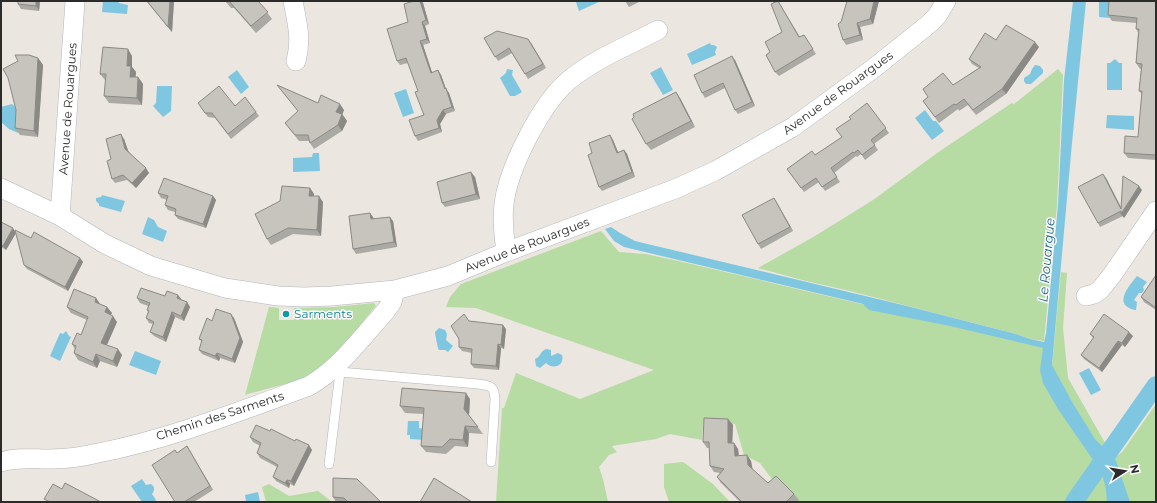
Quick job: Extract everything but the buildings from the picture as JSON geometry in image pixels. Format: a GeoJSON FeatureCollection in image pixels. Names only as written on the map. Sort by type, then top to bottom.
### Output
{"type":"FeatureCollection","features":[{"type":"Feature","properties":{"kind":"street","name":"Avenue de Rouargues"},"geometry":{"type":"LineString","coordinates":[[60,216],[75,1]]}},
{"type":"Feature","properties":{"kind":"street"},"geometry":{"type":"LineString","coordinates":[[293,1],[298,29],[299,48],[296,61]]}},
{"type":"Feature","properties":{"kind":"street","name":"Avenue de Rouargues"},"geometry":{"type":"LineString","coordinates":[[1,188],[60,216],[105,244],[151,266],[225,288],[278,296],[304,297],[395,290],[448,276],[506,252],[675,189],[715,171],[793,127],[874,68],[929,24],[937,16],[946,1]]}},
{"type":"Feature","properties":{"kind":"street"},"geometry":{"type":"LineString","coordinates":[[506,252],[503,228],[504,202],[508,185],[526,139],[548,106],[568,82],[589,66],[658,30]]}},
{"type":"Feature","properties":{"kind":"street"},"geometry":{"type":"LineString","coordinates":[[1086,296],[1094,294],[1100,290],[1156,211]]}},
{"type":"Feature","properties":{"kind":"street","name":"Chemin des Sarments"},"geometry":{"type":"LineString","coordinates":[[1,462],[15,459],[76,458],[135,444],[200,424],[309,386],[337,371],[385,312],[392,302],[395,290]]}},
{"type":"Feature","properties":{"kind":"lane"},"geometry":{"type":"LineString","coordinates":[[329,464],[337,371],[490,386],[494,391],[495,399],[491,462]]}},
{"type":"Feature","properties":{"kind":"green space"},"geometry":{"type":"Polygon","coordinates":[[[1058,69],[1063,75],[1057,205],[1044,341],[1030,339],[1016,334],[758,268],[815,236],[873,200],[940,151],[1012,103],[1014,104],[1058,69]]]}},
{"type":"Feature","properties":{"kind":"green space"},"geometry":{"type":"Polygon","coordinates":[[[601,231],[619,252],[645,254],[674,260],[1045,347],[1044,379],[1103,469],[1123,451],[1156,404],[1156,502],[798,502],[771,478],[760,463],[744,455],[735,424],[703,422],[702,440],[670,434],[656,439],[612,446],[617,452],[609,455],[599,467],[608,502],[496,502],[502,408],[504,408],[516,373],[580,399],[654,370],[476,308],[446,307],[450,297],[461,284],[601,231]]]}},
{"type":"Feature","properties":{"kind":"green space"},"geometry":{"type":"Polygon","coordinates":[[[1061,272],[1067,273],[1063,328],[1068,378],[1108,448],[1112,452],[1110,455],[1097,442],[1087,428],[1052,366],[1061,272]]]}},
{"type":"Feature","properties":{"kind":"green space"},"geometry":{"type":"Polygon","coordinates":[[[374,303],[376,306],[353,334],[321,368],[297,380],[245,395],[269,307],[279,308],[279,320],[294,320],[294,308],[335,307],[374,303]]]}},
{"type":"Feature","properties":{"kind":"green space"},"geometry":{"type":"Polygon","coordinates":[[[1156,376],[1156,394],[1115,452],[1108,445],[1156,376]]]}},
{"type":"Feature","properties":{"kind":"green space"},"geometry":{"type":"Polygon","coordinates":[[[683,462],[713,484],[730,502],[669,502],[664,487],[664,464],[683,462]]]}},
{"type":"Feature","properties":{"kind":"green space"},"geometry":{"type":"Polygon","coordinates":[[[269,484],[289,496],[318,491],[332,502],[266,502],[262,487],[269,484]]]}},
{"type":"Feature","properties":{"kind":"water"},"geometry":{"type":"Polygon","coordinates":[[[103,1],[118,1],[119,3],[128,5],[127,14],[102,12],[103,1]]]}},
{"type":"Feature","properties":{"kind":"water"},"geometry":{"type":"Polygon","coordinates":[[[601,1],[579,11],[576,2],[601,1]]]}},
{"type":"Feature","properties":{"kind":"water"},"geometry":{"type":"Polygon","coordinates":[[[1073,1],[1086,1],[1052,365],[1095,439],[1116,461],[1130,502],[1107,502],[1102,473],[1058,409],[1043,383],[1040,370],[1043,348],[950,326],[869,310],[863,304],[624,247],[614,241],[605,229],[611,227],[635,241],[907,306],[1044,342],[1058,205],[1064,80],[1073,1]]]}},
{"type":"Feature","properties":{"kind":"water"},"geometry":{"type":"Polygon","coordinates":[[[1099,1],[1112,1],[1111,18],[1099,17],[1099,1]]]}},
{"type":"Feature","properties":{"kind":"water"},"geometry":{"type":"Polygon","coordinates":[[[710,43],[711,45],[717,47],[715,52],[716,55],[692,65],[687,54],[710,43]]]}},
{"type":"Feature","properties":{"kind":"water"},"geometry":{"type":"Polygon","coordinates":[[[1115,59],[1119,63],[1122,63],[1122,90],[1107,90],[1107,63],[1110,63],[1115,59]]]}},
{"type":"Feature","properties":{"kind":"water"},"geometry":{"type":"Polygon","coordinates":[[[1035,65],[1040,66],[1043,73],[1031,84],[1026,84],[1024,78],[1030,74],[1035,65]]]}},
{"type":"Feature","properties":{"kind":"water"},"geometry":{"type":"Polygon","coordinates":[[[661,67],[673,90],[663,95],[650,73],[661,67]]]}},
{"type":"Feature","properties":{"kind":"water"},"geometry":{"type":"Polygon","coordinates":[[[507,69],[513,70],[512,75],[522,92],[515,96],[510,96],[500,78],[506,73],[507,69]]]}},
{"type":"Feature","properties":{"kind":"water"},"geometry":{"type":"Polygon","coordinates":[[[237,70],[249,87],[241,94],[228,77],[237,70]]]}},
{"type":"Feature","properties":{"kind":"water"},"geometry":{"type":"Polygon","coordinates":[[[157,86],[172,86],[171,111],[163,117],[153,106],[156,103],[157,86]]]}},
{"type":"Feature","properties":{"kind":"water"},"geometry":{"type":"Polygon","coordinates":[[[406,89],[414,113],[403,117],[394,93],[406,89]]]}},
{"type":"Feature","properties":{"kind":"water"},"geometry":{"type":"Polygon","coordinates":[[[12,104],[18,109],[18,133],[9,129],[1,122],[1,107],[12,104]]]}},
{"type":"Feature","properties":{"kind":"water"},"geometry":{"type":"Polygon","coordinates":[[[925,110],[933,121],[936,121],[944,131],[932,140],[915,118],[925,110]]]}},
{"type":"Feature","properties":{"kind":"water"},"geometry":{"type":"Polygon","coordinates":[[[1107,115],[1134,116],[1134,130],[1106,128],[1107,115]]]}},
{"type":"Feature","properties":{"kind":"water"},"geometry":{"type":"Polygon","coordinates":[[[313,153],[319,153],[320,171],[293,172],[293,158],[312,157],[313,153]]]}},
{"type":"Feature","properties":{"kind":"water"},"geometry":{"type":"Polygon","coordinates":[[[102,195],[125,201],[121,212],[99,206],[96,198],[101,197],[102,195]]]}},
{"type":"Feature","properties":{"kind":"water"},"geometry":{"type":"Polygon","coordinates":[[[148,217],[154,220],[158,227],[167,231],[163,242],[142,234],[148,217]]]}},
{"type":"Feature","properties":{"kind":"water"},"geometry":{"type":"Polygon","coordinates":[[[1137,276],[1147,282],[1143,287],[1144,290],[1142,293],[1139,293],[1134,300],[1137,302],[1135,310],[1128,308],[1124,304],[1123,300],[1124,295],[1137,276]]]}},
{"type":"Feature","properties":{"kind":"water"},"geometry":{"type":"Polygon","coordinates":[[[439,328],[445,330],[447,334],[446,340],[453,346],[448,352],[445,350],[439,350],[435,332],[439,328]]]}},
{"type":"Feature","properties":{"kind":"water"},"geometry":{"type":"Polygon","coordinates":[[[66,331],[71,337],[60,361],[50,356],[60,333],[63,334],[66,331]]]}},
{"type":"Feature","properties":{"kind":"water"},"geometry":{"type":"Polygon","coordinates":[[[546,349],[551,350],[551,356],[558,353],[562,355],[562,362],[558,366],[552,366],[546,363],[540,368],[536,366],[535,359],[546,349]]]}},
{"type":"Feature","properties":{"kind":"water"},"geometry":{"type":"Polygon","coordinates":[[[135,351],[161,361],[156,375],[129,365],[135,351]]]}},
{"type":"Feature","properties":{"kind":"water"},"geometry":{"type":"Polygon","coordinates":[[[1089,368],[1101,390],[1091,395],[1079,373],[1089,368]]]}},
{"type":"Feature","properties":{"kind":"water"},"geometry":{"type":"Polygon","coordinates":[[[408,421],[419,421],[419,428],[426,429],[425,440],[410,439],[410,435],[407,435],[408,421]]]}},
{"type":"Feature","properties":{"kind":"water"},"geometry":{"type":"Polygon","coordinates":[[[142,479],[146,485],[151,484],[154,487],[152,494],[156,500],[154,502],[142,502],[131,486],[142,479]]]}},
{"type":"Feature","properties":{"kind":"water"},"geometry":{"type":"Polygon","coordinates":[[[258,492],[260,502],[246,502],[245,495],[258,492]]]}},
{"type":"Feature","properties":{"kind":"waterway"},"geometry":{"type":"LineString","coordinates":[[1074,502],[1156,385]]}},
{"type":"Feature","properties":{"kind":"place","name":"Sarments"},"geometry":{"type":"Point","coordinates":[286,314]}},
{"type":"Feature","properties":{"kind":"water label","name":"Le Rouargue"},"geometry":{"type":"Point","coordinates":[1046,260]}}]}
